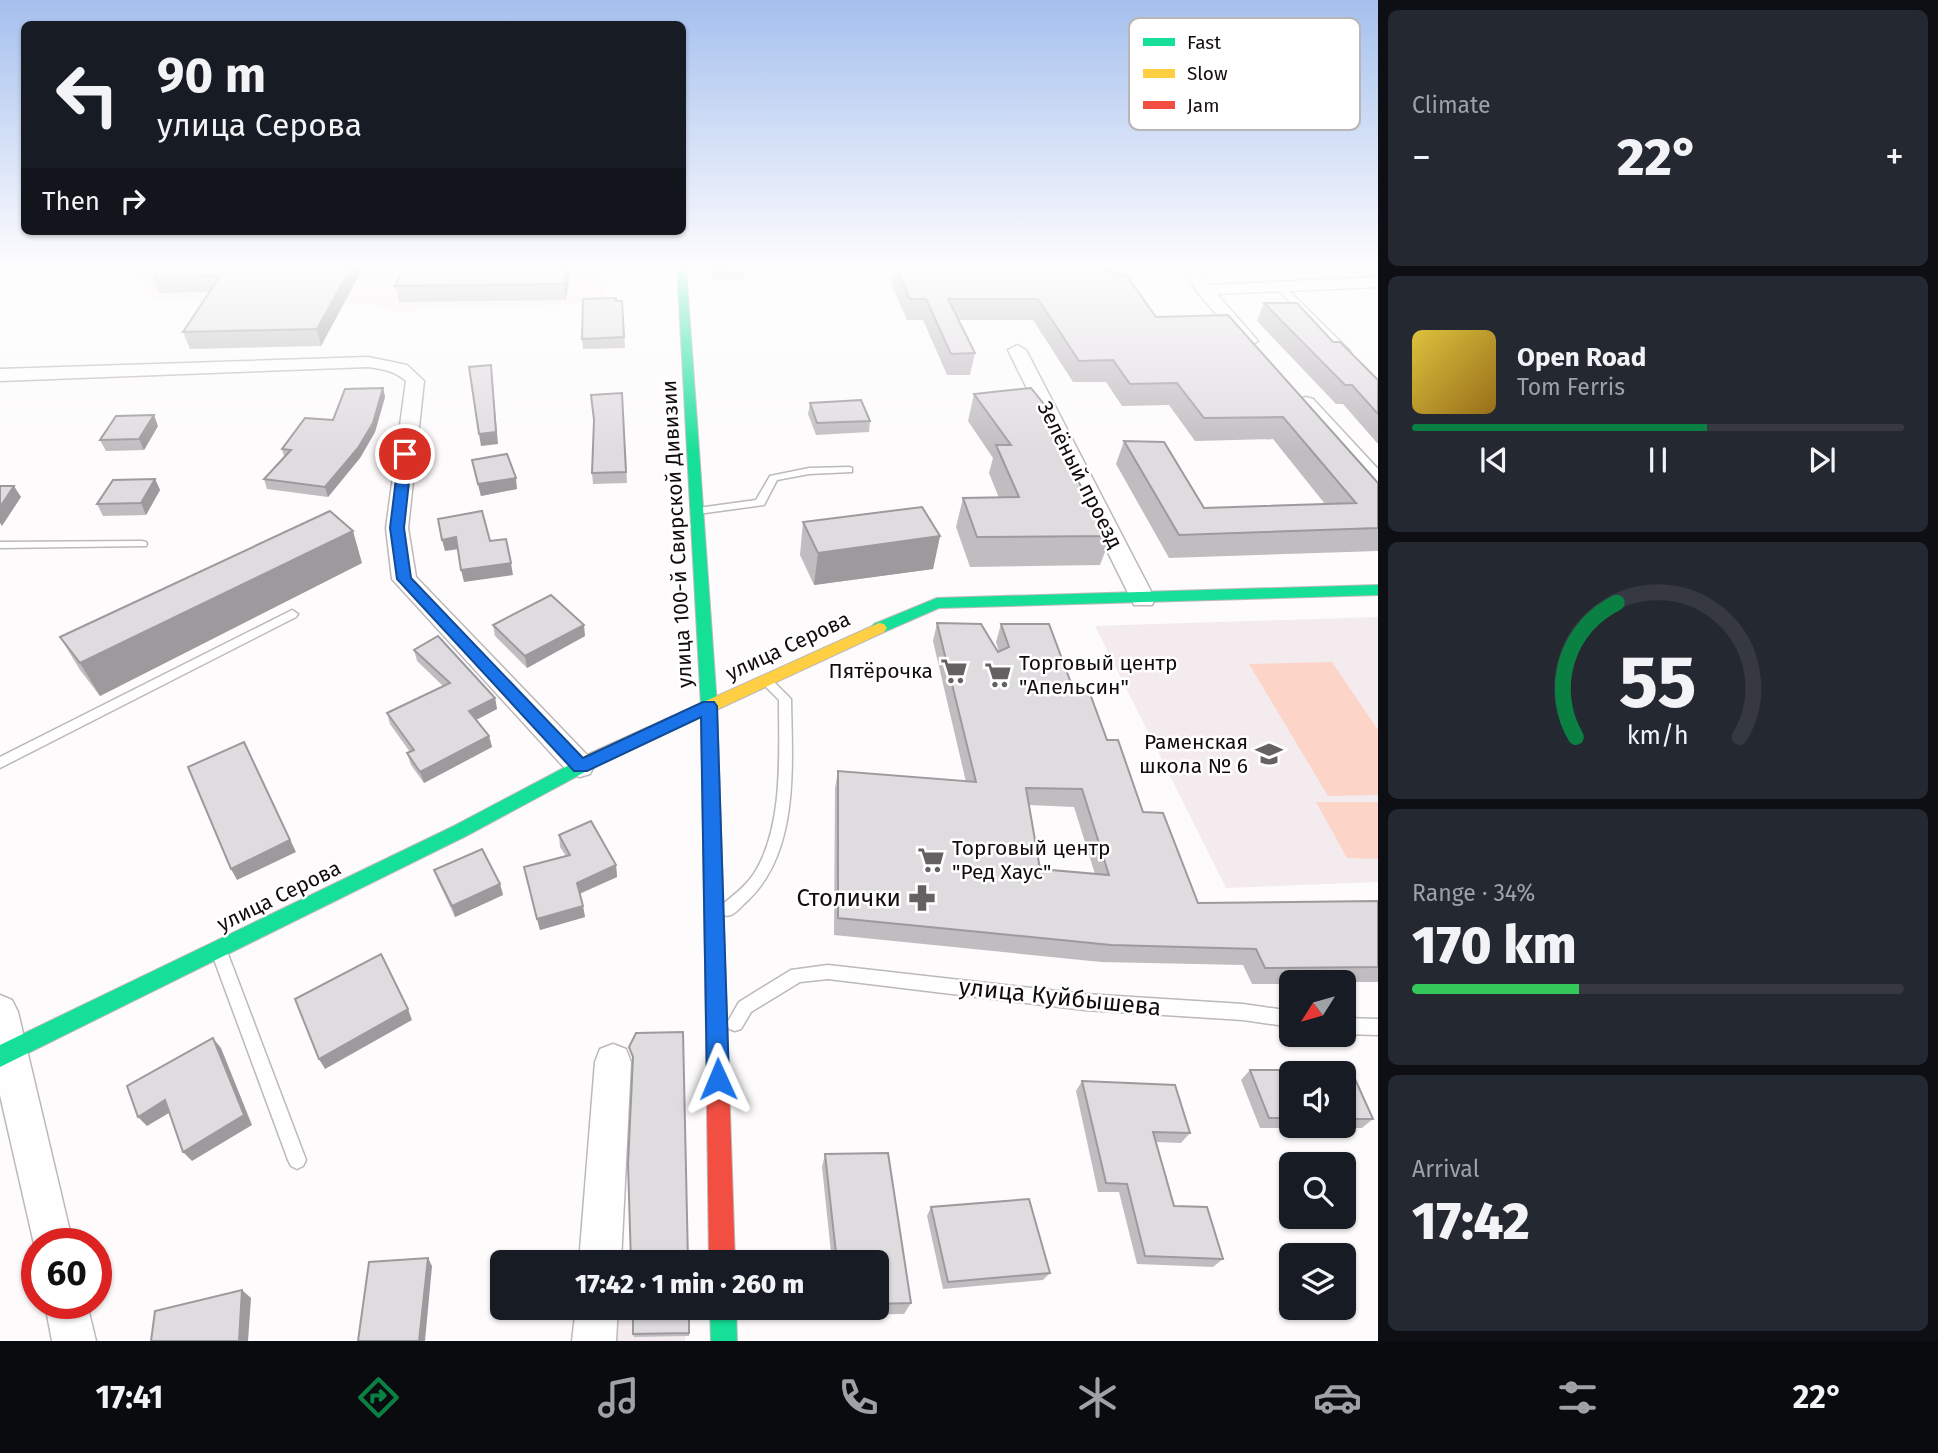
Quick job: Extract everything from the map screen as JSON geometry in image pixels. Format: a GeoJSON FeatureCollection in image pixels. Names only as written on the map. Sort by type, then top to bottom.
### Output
{"type":"FeatureCollection","features":[{"type":"Feature","properties":{"kind":"main road","name":"улица 100-й Свирской Дивизии"},"geometry":{"type":"LineString","coordinates":[[685,329],[709,706],[722,1250]]}},
{"type":"Feature","properties":{"kind":"main road","name":"улица Серова"},"geometry":{"type":"LineString","coordinates":[[4,1054],[460,831],[580,766],[766,681],[799,662],[937,603],[1378,590]]}},
{"type":"Feature","properties":{"kind":"main road"},"geometry":{"type":"LineString","coordinates":[[723,1320],[724,1341]]}},
{"type":"Feature","properties":{"kind":"street"},"geometry":{"type":"LineString","coordinates":[[1239,329],[1259,351]]}},
{"type":"Feature","properties":{"kind":"street","name":"Зелёный проезд"},"geometry":{"type":"LineString","coordinates":[[1017,351],[1143,599]]}},
{"type":"Feature","properties":{"kind":"street"},"geometry":{"type":"LineString","coordinates":[[0,375],[384,363],[410,372],[415,381],[397,528],[404,579],[580,766]]}},
{"type":"Feature","properties":{"kind":"street"},"geometry":{"type":"LineString","coordinates":[[1295,391],[1378,482]]}},
{"type":"Feature","properties":{"kind":"street"},"geometry":{"type":"LineString","coordinates":[[0,1012],[4,1054],[48,1228]]}},
{"type":"Feature","properties":{"kind":"street"},"geometry":{"type":"LineString","coordinates":[[601,1250],[613,1062]]}},
{"type":"Feature","properties":{"kind":"street"},"geometry":{"type":"LineString","coordinates":[[69,1319],[74,1341]]}},
{"type":"Feature","properties":{"kind":"street"},"geometry":{"type":"LineString","coordinates":[[594,1341],[596,1320]]}},
{"type":"Feature","properties":{"kind":"lane"},"geometry":{"type":"LineString","coordinates":[[1322,329],[1358,364]]}},
{"type":"Feature","properties":{"kind":"lane"},"geometry":{"type":"LineString","coordinates":[[698,511],[760,503],[773,478],[810,471],[849,470]]}},
{"type":"Feature","properties":{"kind":"lane"},"geometry":{"type":"LineString","coordinates":[[0,545],[142,544]]}},
{"type":"Feature","properties":{"kind":"lane"},"geometry":{"type":"LineString","coordinates":[[0,763],[292,614]]}},
{"type":"Feature","properties":{"kind":"lane"},"geometry":{"type":"LineString","coordinates":[[714,923],[757,880],[777,832],[786,763],[785,699],[766,681]]}},
{"type":"Feature","properties":{"kind":"lane"},"geometry":{"type":"LineString","coordinates":[[218,949],[297,1160]]}},
{"type":"Feature","properties":{"kind":"lane"},"geometry":{"type":"LineString","coordinates":[[717,1053],[745,1007],[797,975],[828,972]]}},
{"type":"Feature","properties":{"kind":"lane","name":"улица Куйбышева"},"geometry":{"type":"LineString","coordinates":[[828,972],[1085,1002],[1244,1012],[1279,1017]]}},
{"type":"Feature","properties":{"kind":"lane"},"geometry":{"type":"LineString","coordinates":[[1356,1026],[1378,1027]]}},
{"type":"Feature","properties":{"kind":"shaded area","name":"Раменская школа № 6"},"geometry":{"type":"Polygon","coordinates":[[[1378,617],[1378,882],[1226,888],[1095,626],[1378,617]]]}},
{"type":"Feature","properties":{"kind":"shaded area"},"geometry":{"type":"Polygon","coordinates":[[[1332,662],[1378,730],[1378,795],[1328,796],[1249,664],[1332,662]]]}},
{"type":"Feature","properties":{"kind":"shaded area"},"geometry":{"type":"Polygon","coordinates":[[[1316,802],[1378,802],[1378,859],[1347,858],[1316,802]]]}},
{"type":"Feature","properties":{"kind":"shaded area"},"geometry":{"type":"Polygon","coordinates":[[[607,1320],[685,1320],[685,1341],[606,1341],[607,1320]]]}},
{"type":"Feature","properties":{"kind":"building"},"geometry":{"type":"Polygon","coordinates":[[[185,329],[317,329],[317,329],[183,332],[185,329]]]}},
{"type":"Feature","properties":{"kind":"building"},"geometry":{"type":"Polygon","coordinates":[[[582,329],[624,329],[624,337],[582,339],[582,329]]]}},
{"type":"Feature","properties":{"kind":"building"},"geometry":{"type":"Polygon","coordinates":[[[939,329],[963,329],[975,353],[951,354],[939,329]]]}},
{"type":"Feature","properties":{"kind":"building"},"geometry":{"type":"Polygon","coordinates":[[[1058,329],[1240,329],[1378,483],[1378,528],[1179,535],[1124,441],[1164,442],[1204,508],[1356,503],[1283,417],[1204,418],[1177,383],[1130,384],[1113,360],[1079,361],[1058,329]]]}},
{"type":"Feature","properties":{"kind":"building"},"geometry":{"type":"Polygon","coordinates":[[[1289,329],[1321,329],[1333,342],[1340,342],[1378,380],[1378,414],[1352,385],[1345,385],[1289,329]]]}},
{"type":"Feature","properties":{"kind":"building"},"geometry":{"type":"Polygon","coordinates":[[[491,365],[496,432],[479,434],[469,367],[491,365]]]}},
{"type":"Feature","properties":{"kind":"building"},"geometry":{"type":"Polygon","coordinates":[[[383,388],[373,423],[358,448],[325,487],[264,479],[291,450],[282,449],[305,418],[333,420],[345,389],[383,388]]]}},
{"type":"Feature","properties":{"kind":"building"},"geometry":{"type":"Polygon","coordinates":[[[1031,388],[1047,408],[1040,408],[1086,496],[1090,496],[1111,536],[977,537],[963,498],[1019,497],[996,445],[1011,445],[974,394],[1031,388]]]}},
{"type":"Feature","properties":{"kind":"building"},"geometry":{"type":"Polygon","coordinates":[[[622,393],[626,472],[592,473],[594,420],[591,395],[622,393]]]}},
{"type":"Feature","properties":{"kind":"building"},"geometry":{"type":"Polygon","coordinates":[[[861,400],[870,421],[817,423],[810,403],[861,400]]]}},
{"type":"Feature","properties":{"kind":"building"},"geometry":{"type":"Polygon","coordinates":[[[154,415],[139,439],[100,440],[116,416],[154,415]]]}},
{"type":"Feature","properties":{"kind":"building"},"geometry":{"type":"Polygon","coordinates":[[[507,454],[516,478],[478,484],[472,460],[507,454]]]}},
{"type":"Feature","properties":{"kind":"building"},"geometry":{"type":"Polygon","coordinates":[[[155,479],[141,503],[97,504],[113,480],[155,479]]]}},
{"type":"Feature","properties":{"kind":"building"},"geometry":{"type":"Polygon","coordinates":[[[0,486],[14,486],[0,507],[0,486]]]}},
{"type":"Feature","properties":{"kind":"building"},"geometry":{"type":"Polygon","coordinates":[[[922,507],[940,536],[818,553],[803,522],[922,507]]]}},
{"type":"Feature","properties":{"kind":"building"},"geometry":{"type":"Polygon","coordinates":[[[330,511],[353,531],[80,663],[60,637],[330,511]]]}},
{"type":"Feature","properties":{"kind":"building"},"geometry":{"type":"Polygon","coordinates":[[[482,511],[490,541],[506,539],[511,563],[461,570],[456,537],[442,540],[438,519],[482,511]]]}},
{"type":"Feature","properties":{"kind":"building"},"geometry":{"type":"Polygon","coordinates":[[[551,595],[584,625],[525,656],[493,625],[551,595]]]}},
{"type":"Feature","properties":{"kind":"building"},"geometry":{"type":"Polygon","coordinates":[[[937,623],[981,624],[998,652],[1009,647],[1001,624],[1049,624],[1074,691],[1089,691],[1107,740],[1118,740],[1143,812],[1163,813],[1198,903],[1378,901],[1378,967],[1265,968],[1256,949],[1111,945],[838,918],[838,771],[976,782],[937,623]],[[1026,788],[1040,869],[1109,875],[1082,789],[1026,788]]]}},
{"type":"Feature","properties":{"kind":"building"},"geometry":{"type":"Polygon","coordinates":[[[438,636],[495,698],[469,711],[489,736],[420,772],[407,753],[414,750],[387,713],[450,683],[414,650],[438,636]]]}},
{"type":"Feature","properties":{"kind":"building"},"geometry":{"type":"Polygon","coordinates":[[[244,742],[290,840],[231,869],[188,767],[244,742]]]}},
{"type":"Feature","properties":{"kind":"building"},"geometry":{"type":"Polygon","coordinates":[[[591,821],[616,865],[577,883],[583,906],[537,919],[524,867],[570,855],[559,835],[591,821]]]}},
{"type":"Feature","properties":{"kind":"building"},"geometry":{"type":"Polygon","coordinates":[[[482,849],[500,884],[452,906],[434,870],[482,849]]]}},
{"type":"Feature","properties":{"kind":"building"},"geometry":{"type":"Polygon","coordinates":[[[381,954],[408,1009],[319,1059],[295,999],[381,954]]]}},
{"type":"Feature","properties":{"kind":"building"},"geometry":{"type":"Polygon","coordinates":[[[683,1032],[688,1250],[631,1250],[628,1164],[633,1057],[629,1047],[636,1033],[683,1032]]]}},
{"type":"Feature","properties":{"kind":"building"},"geometry":{"type":"Polygon","coordinates":[[[213,1038],[244,1115],[183,1152],[165,1100],[138,1117],[127,1086],[213,1038]]]}},
{"type":"Feature","properties":{"kind":"building"},"geometry":{"type":"Polygon","coordinates":[[[1250,1070],[1279,1070],[1279,1118],[1269,1118],[1250,1070]]]}},
{"type":"Feature","properties":{"kind":"building"},"geometry":{"type":"Polygon","coordinates":[[[1082,1081],[1175,1085],[1190,1133],[1153,1132],[1174,1206],[1207,1207],[1223,1259],[1145,1256],[1127,1184],[1106,1183],[1082,1081]]]}},
{"type":"Feature","properties":{"kind":"building"},"geometry":{"type":"Polygon","coordinates":[[[1356,1081],[1373,1119],[1356,1119],[1356,1081]]]}},
{"type":"Feature","properties":{"kind":"building"},"geometry":{"type":"Polygon","coordinates":[[[888,1153],[911,1303],[889,1304],[889,1250],[836,1250],[825,1154],[888,1153]]]}},
{"type":"Feature","properties":{"kind":"building"},"geometry":{"type":"Polygon","coordinates":[[[1029,1199],[1050,1273],[948,1282],[931,1207],[1029,1199]]]}},
{"type":"Feature","properties":{"kind":"building"},"geometry":{"type":"Polygon","coordinates":[[[428,1258],[419,1341],[358,1341],[369,1262],[428,1258]]]}},
{"type":"Feature","properties":{"kind":"building"},"geometry":{"type":"Polygon","coordinates":[[[242,1290],[239,1341],[151,1341],[155,1311],[242,1290]]]}},
{"type":"Feature","properties":{"kind":"building"},"geometry":{"type":"Polygon","coordinates":[[[633,1320],[689,1320],[689,1333],[633,1334],[633,1320]]]}},
{"type":"Feature","properties":{"kind":"traffic: fast"},"geometry":{"type":"LineString","coordinates":[[685,329],[709,706],[715,961]]}},
{"type":"Feature","properties":{"kind":"traffic: fast"},"geometry":{"type":"LineString","coordinates":[[879,628],[937,603],[1378,590]]}},
{"type":"Feature","properties":{"kind":"traffic: fast"},"geometry":{"type":"LineString","coordinates":[[0,1056],[460,831],[590,761]]}},
{"type":"Feature","properties":{"kind":"traffic: fast"},"geometry":{"type":"LineString","coordinates":[[723,1320],[724,1341]]}},
{"type":"Feature","properties":{"kind":"traffic: slow"},"geometry":{"type":"LineString","coordinates":[[590,761],[879,628]]}},
{"type":"Feature","properties":{"kind":"traffic: jam"},"geometry":{"type":"LineString","coordinates":[[715,961],[722,1250]]}},
{"type":"Feature","properties":{"kind":"place","name":"Пятёрочка"},"geometry":{"type":"Point","coordinates":[954,671]}},
{"type":"Feature","properties":{"kind":"place","name":"Торговый центр \"Апельсин\""},"geometry":{"type":"Point","coordinates":[998,675]}},
{"type":"Feature","properties":{"kind":"place","name":"Раменская школа № 6"},"geometry":{"type":"Point","coordinates":[1269,754]}},
{"type":"Feature","properties":{"kind":"place","name":"Торговый центр \"Ред Хаус\""},"geometry":{"type":"Point","coordinates":[931,860]}},
{"type":"Feature","properties":{"kind":"place","name":"Столички"},"geometry":{"type":"Point","coordinates":[922,898]}},
{"type":"Feature","properties":{"kind":"route"},"geometry":{"type":"LineString","coordinates":[[405,454],[397,528],[404,579],[580,766],[709,706],[718,1079]]}}]}
